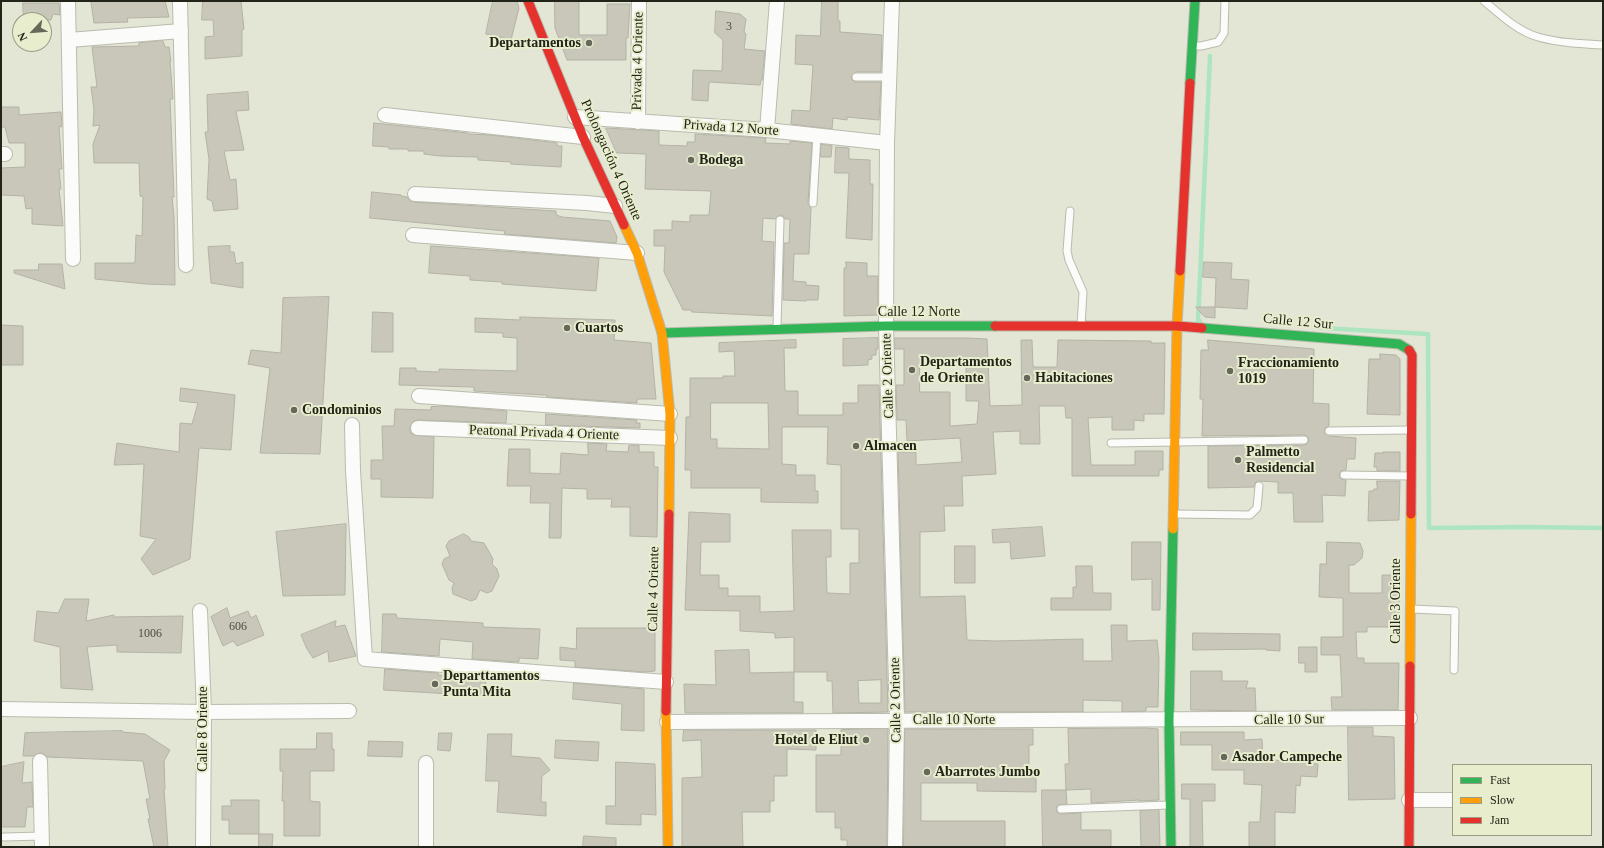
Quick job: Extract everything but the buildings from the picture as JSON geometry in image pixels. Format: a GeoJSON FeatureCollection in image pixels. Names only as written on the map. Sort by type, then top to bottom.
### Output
{"type":"FeatureCollection","features":[{"type":"Feature","properties":{"kind":"street"},"geometry":{"type":"LineString","coordinates":[[68,1],[73,259]]}},
{"type":"Feature","properties":{"kind":"street"},"geometry":{"type":"LineString","coordinates":[[180,1],[186,265]]}},
{"type":"Feature","properties":{"kind":"street","name":"Prolongación 4 Oriente"},"geometry":{"type":"LineString","coordinates":[[528,1],[583,137],[637,253],[662,333]]}},
{"type":"Feature","properties":{"kind":"street","name":"Privada 4 Oriente"},"geometry":{"type":"LineString","coordinates":[[638,122],[639,1]]}},
{"type":"Feature","properties":{"kind":"street"},"geometry":{"type":"LineString","coordinates":[[767,130],[777,1]]}},
{"type":"Feature","properties":{"kind":"street","name":"Calle 2 Oriente"},"geometry":{"type":"LineString","coordinates":[[892,1],[887,143],[886,326],[897,720],[895,847]]}},
{"type":"Feature","properties":{"kind":"street"},"geometry":{"type":"LineString","coordinates":[[1172,847],[1169,721],[1177,326],[1195,1]]}},
{"type":"Feature","properties":{"kind":"street"},"geometry":{"type":"LineString","coordinates":[[69,40],[181,31]]}},
{"type":"Feature","properties":{"kind":"street"},"geometry":{"type":"LineString","coordinates":[[386,115],[583,137]]}},
{"type":"Feature","properties":{"kind":"street","name":"Privada 12 Norte"},"geometry":{"type":"LineString","coordinates":[[575,117],[767,130],[887,143]]}},
{"type":"Feature","properties":{"kind":"street"},"geometry":{"type":"LineString","coordinates":[[415,194],[587,203],[615,206]]}},
{"type":"Feature","properties":{"kind":"street"},"geometry":{"type":"LineString","coordinates":[[413,235],[637,253]]}},
{"type":"Feature","properties":{"kind":"street","name":"Calle 12 Norte"},"geometry":{"type":"LineString","coordinates":[[662,333],[886,326],[1177,326]]}},
{"type":"Feature","properties":{"kind":"street","name":"Calle 12 Sur"},"geometry":{"type":"LineString","coordinates":[[1177,326],[1399,344],[1407,348],[1412,355]]}},
{"type":"Feature","properties":{"kind":"street","name":"Calle 4 Oriente"},"geometry":{"type":"LineString","coordinates":[[662,333],[670,414],[666,682],[668,847]]}},
{"type":"Feature","properties":{"kind":"street","name":"Calle 3 Oriente"},"geometry":{"type":"LineString","coordinates":[[1409,847],[1412,355]]}},
{"type":"Feature","properties":{"kind":"street"},"geometry":{"type":"LineString","coordinates":[[419,396],[670,414]]}},
{"type":"Feature","properties":{"kind":"street"},"geometry":{"type":"LineString","coordinates":[[352,425],[353,479],[365,659],[666,682]]}},
{"type":"Feature","properties":{"kind":"street","name":"Peatonal Privada 4 Oriente"},"geometry":{"type":"LineString","coordinates":[[418,428],[670,438]]}},
{"type":"Feature","properties":{"kind":"street","name":"Calle 8 Oriente"},"geometry":{"type":"LineString","coordinates":[[200,611],[204,712],[203,847]]}},
{"type":"Feature","properties":{"kind":"street"},"geometry":{"type":"LineString","coordinates":[[1,709],[204,712],[349,711]]}},
{"type":"Feature","properties":{"kind":"street","name":"Calle 10 Sur"},"geometry":{"type":"LineString","coordinates":[[1169,721],[1410,718]]}},
{"type":"Feature","properties":{"kind":"street","name":"Calle 10 Norte"},"geometry":{"type":"LineString","coordinates":[[666,722],[897,720],[1169,721]]}},
{"type":"Feature","properties":{"kind":"street"},"geometry":{"type":"LineString","coordinates":[[40,762],[42,842]]}},
{"type":"Feature","properties":{"kind":"street"},"geometry":{"type":"LineString","coordinates":[[426,763],[426,847]]}},
{"type":"Feature","properties":{"kind":"street"},"geometry":{"type":"LineString","coordinates":[[1409,800],[1452,800]]}},
{"type":"Feature","properties":{"kind":"lane"},"geometry":{"type":"LineString","coordinates":[[1193,46],[1201,46],[1218,42],[1224,33],[1225,1]]}},
{"type":"Feature","properties":{"kind":"lane"},"geometry":{"type":"LineString","coordinates":[[1484,1],[1512,24],[1537,37],[1568,43],[1603,45]]}},
{"type":"Feature","properties":{"kind":"lane"},"geometry":{"type":"LineString","coordinates":[[856,77],[889,77]]}},
{"type":"Feature","properties":{"kind":"lane"},"geometry":{"type":"LineString","coordinates":[[813,203],[818,136]]}},
{"type":"Feature","properties":{"kind":"lane"},"geometry":{"type":"LineString","coordinates":[[1070,211],[1067,251],[1069,260],[1083,292],[1081,326]]}},
{"type":"Feature","properties":{"kind":"lane"},"geometry":{"type":"LineString","coordinates":[[777,330],[780,220]]}},
{"type":"Feature","properties":{"kind":"lane"},"geometry":{"type":"LineString","coordinates":[[1329,430],[1412,430]]}},
{"type":"Feature","properties":{"kind":"lane"},"geometry":{"type":"LineString","coordinates":[[1111,442],[1304,440]]}},
{"type":"Feature","properties":{"kind":"lane"},"geometry":{"type":"LineString","coordinates":[[1344,475],[1411,476]]}},
{"type":"Feature","properties":{"kind":"lane"},"geometry":{"type":"LineString","coordinates":[[1172,514],[1250,515],[1257,508],[1259,486]]}},
{"type":"Feature","properties":{"kind":"lane"},"geometry":{"type":"LineString","coordinates":[[1410,608],[1455,611],[1454,670]]}},
{"type":"Feature","properties":{"kind":"lane"},"geometry":{"type":"LineString","coordinates":[[1061,809],[1171,805]]}},
{"type":"Feature","properties":{"kind":"lane"},"geometry":{"type":"LineString","coordinates":[[4,837],[42,842]]}},
{"type":"Feature","properties":{"kind":"waterway"},"geometry":{"type":"LineString","coordinates":[[1200,321],[1198,321],[1210,56]]}},
{"type":"Feature","properties":{"kind":"waterway"},"geometry":{"type":"LineString","coordinates":[[1321,328],[1428,334],[1429,528],[1603,528]]}},
{"type":"Feature","properties":{"kind":"traffic: fast"},"geometry":{"type":"LineString","coordinates":[[1190,83],[1195,1]]}},
{"type":"Feature","properties":{"kind":"traffic: fast"},"geometry":{"type":"LineString","coordinates":[[662,333],[886,326],[995,326]]}},
{"type":"Feature","properties":{"kind":"traffic: fast"},"geometry":{"type":"LineString","coordinates":[[1202,328],[1399,344],[1409,350]]}},
{"type":"Feature","properties":{"kind":"traffic: fast"},"geometry":{"type":"LineString","coordinates":[[1171,847],[1169,721],[1173,529]]}},
{"type":"Feature","properties":{"kind":"traffic: slow"},"geometry":{"type":"LineString","coordinates":[[624,225],[637,253],[662,333],[670,414],[669,514]]}},
{"type":"Feature","properties":{"kind":"traffic: slow"},"geometry":{"type":"LineString","coordinates":[[1173,529],[1177,326],[1180,271]]}},
{"type":"Feature","properties":{"kind":"traffic: slow"},"geometry":{"type":"LineString","coordinates":[[1410,666],[1411,514]]}},
{"type":"Feature","properties":{"kind":"traffic: slow"},"geometry":{"type":"LineString","coordinates":[[666,711],[668,847]]}},
{"type":"Feature","properties":{"kind":"traffic: jam"},"geometry":{"type":"LineString","coordinates":[[528,1],[583,137],[624,225]]}},
{"type":"Feature","properties":{"kind":"traffic: jam"},"geometry":{"type":"LineString","coordinates":[[1180,271],[1190,83]]}},
{"type":"Feature","properties":{"kind":"traffic: jam"},"geometry":{"type":"LineString","coordinates":[[995,326],[1177,326],[1202,328]]}},
{"type":"Feature","properties":{"kind":"traffic: jam"},"geometry":{"type":"LineString","coordinates":[[1409,350],[1412,355],[1411,514]]}},
{"type":"Feature","properties":{"kind":"traffic: jam"},"geometry":{"type":"LineString","coordinates":[[666,711],[669,514]]}},
{"type":"Feature","properties":{"kind":"traffic: jam"},"geometry":{"type":"LineString","coordinates":[[1409,847],[1410,666]]}},
{"type":"Feature","properties":{"kind":"place","name":"Departamentos"},"geometry":{"type":"Point","coordinates":[589,43]}},
{"type":"Feature","properties":{"kind":"place","name":"Bodega"},"geometry":{"type":"Point","coordinates":[691,160]}},
{"type":"Feature","properties":{"kind":"place","name":"Cuartos"},"geometry":{"type":"Point","coordinates":[567,328]}},
{"type":"Feature","properties":{"kind":"place","name":"Departamentos de Oriente"},"geometry":{"type":"Point","coordinates":[912,370]}},
{"type":"Feature","properties":{"kind":"place","name":"Fraccionamiento 1019"},"geometry":{"type":"Point","coordinates":[1230,371]}},
{"type":"Feature","properties":{"kind":"place","name":"Habitaciones"},"geometry":{"type":"Point","coordinates":[1027,378]}},
{"type":"Feature","properties":{"kind":"place","name":"Condominios"},"geometry":{"type":"Point","coordinates":[294,410]}},
{"type":"Feature","properties":{"kind":"place","name":"Almacen"},"geometry":{"type":"Point","coordinates":[856,446]}},
{"type":"Feature","properties":{"kind":"place","name":"Palmetto Residencial"},"geometry":{"type":"Point","coordinates":[1238,460]}},
{"type":"Feature","properties":{"kind":"place","name":"Departtamentos Punta Mita"},"geometry":{"type":"Point","coordinates":[435,684]}},
{"type":"Feature","properties":{"kind":"place","name":"Hotel de Eliut"},"geometry":{"type":"Point","coordinates":[866,740]}},
{"type":"Feature","properties":{"kind":"place","name":"Asador Campeche"},"geometry":{"type":"Point","coordinates":[1224,757]}},
{"type":"Feature","properties":{"kind":"place","name":"Abarrotes Jumbo"},"geometry":{"type":"Point","coordinates":[927,772]}}]}
